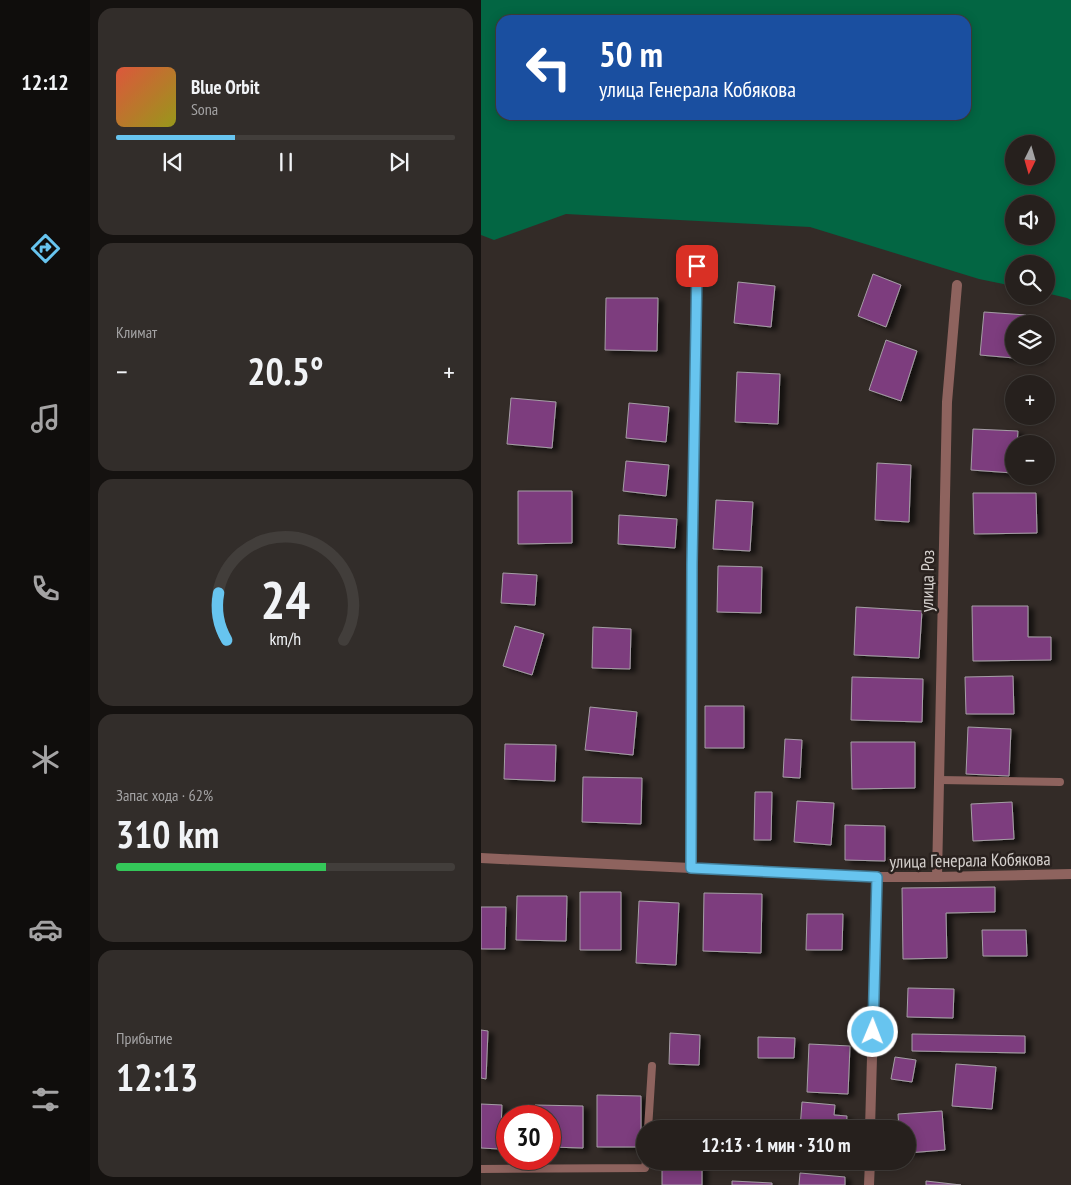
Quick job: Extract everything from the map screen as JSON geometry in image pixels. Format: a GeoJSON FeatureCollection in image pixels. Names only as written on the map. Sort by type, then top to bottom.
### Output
{"type":"FeatureCollection","features":[{"type":"Feature","properties":{"kind":"street"},"geometry":{"type":"LineString","coordinates":[[691,868],[692,564],[697,266]]}},
{"type":"Feature","properties":{"kind":"street","name":"улица Роз"},"geometry":{"type":"LineString","coordinates":[[937,877],[947,402],[957,285]]}},
{"type":"Feature","properties":{"kind":"street","name":"улица Генерала Кобякова"},"geometry":{"type":"LineString","coordinates":[[481,858],[877,877],[1071,874]]}},
{"type":"Feature","properties":{"kind":"street"},"geometry":{"type":"LineString","coordinates":[[870,1120],[877,877]]}},
{"type":"Feature","properties":{"kind":"street"},"geometry":{"type":"LineString","coordinates":[[869,1185],[870,1170]]}},
{"type":"Feature","properties":{"kind":"lane"},"geometry":{"type":"LineString","coordinates":[[939,780],[1060,782]]}},
{"type":"Feature","properties":{"kind":"lane"},"geometry":{"type":"LineString","coordinates":[[649,1120],[652,1066]]}},
{"type":"Feature","properties":{"kind":"lane"},"geometry":{"type":"LineString","coordinates":[[481,1169],[636,1168]]}},
{"type":"Feature","properties":{"kind":"green space"},"geometry":{"type":"Polygon","coordinates":[[[481,0],[1071,0],[1071,300],[1055,295],[1055,255],[1005,255],[1005,284],[979,279],[810,227],[566,214],[494,240],[481,235],[481,0]]]}},
{"type":"Feature","properties":{"kind":"building"},"geometry":{"type":"Polygon","coordinates":[[[873,274],[901,285],[886,327],[858,316],[873,274]]]}},
{"type":"Feature","properties":{"kind":"building"},"geometry":{"type":"Polygon","coordinates":[[[738,282],[775,286],[771,327],[734,323],[738,282]]]}},
{"type":"Feature","properties":{"kind":"building"},"geometry":{"type":"Polygon","coordinates":[[[606,298],[658,298],[657,351],[605,350],[606,298]]]}},
{"type":"Feature","properties":{"kind":"building"},"geometry":{"type":"Polygon","coordinates":[[[984,312],[1026,315],[1005,315],[1005,357],[980,355],[984,312]]]}},
{"type":"Feature","properties":{"kind":"building"},"geometry":{"type":"Polygon","coordinates":[[[886,340],[917,351],[901,401],[869,390],[886,340]]]}},
{"type":"Feature","properties":{"kind":"building"},"geometry":{"type":"Polygon","coordinates":[[[737,372],[780,374],[778,424],[735,422],[737,372]]]}},
{"type":"Feature","properties":{"kind":"building"},"geometry":{"type":"Polygon","coordinates":[[[511,398],[556,402],[552,448],[507,444],[511,398]]]}},
{"type":"Feature","properties":{"kind":"building"},"geometry":{"type":"Polygon","coordinates":[[[629,403],[669,407],[666,442],[626,438],[629,403]]]}},
{"type":"Feature","properties":{"kind":"building"},"geometry":{"type":"Polygon","coordinates":[[[973,429],[1018,431],[1018,435],[1005,435],[1005,472],[971,470],[973,429]]]}},
{"type":"Feature","properties":{"kind":"building"},"geometry":{"type":"Polygon","coordinates":[[[626,461],[669,465],[666,496],[623,491],[626,461]]]}},
{"type":"Feature","properties":{"kind":"building"},"geometry":{"type":"Polygon","coordinates":[[[877,463],[911,465],[909,522],[875,520],[877,463]]]}},
{"type":"Feature","properties":{"kind":"building"},"geometry":{"type":"Polygon","coordinates":[[[518,491],[572,491],[572,543],[518,544],[518,491]]]}},
{"type":"Feature","properties":{"kind":"building"},"geometry":{"type":"Polygon","coordinates":[[[973,493],[1036,493],[1037,533],[974,534],[973,493]]]}},
{"type":"Feature","properties":{"kind":"building"},"geometry":{"type":"Polygon","coordinates":[[[716,500],[753,502],[750,551],[713,549],[716,500]]]}},
{"type":"Feature","properties":{"kind":"building"},"geometry":{"type":"Polygon","coordinates":[[[619,515],[677,519],[675,548],[618,544],[619,515]]]}},
{"type":"Feature","properties":{"kind":"building"},"geometry":{"type":"Polygon","coordinates":[[[718,566],[762,567],[761,613],[717,612],[718,566]]]}},
{"type":"Feature","properties":{"kind":"building"},"geometry":{"type":"Polygon","coordinates":[[[503,573],[537,575],[535,605],[501,603],[503,573]]]}},
{"type":"Feature","properties":{"kind":"building"},"geometry":{"type":"Polygon","coordinates":[[[972,606],[1028,606],[1028,637],[1051,637],[1051,660],[973,661],[972,606]]]}},
{"type":"Feature","properties":{"kind":"building"},"geometry":{"type":"Polygon","coordinates":[[[856,607],[922,611],[919,658],[854,655],[856,607]]]}},
{"type":"Feature","properties":{"kind":"building"},"geometry":{"type":"Polygon","coordinates":[[[515,626],[544,634],[532,675],[503,666],[515,626]]]}},
{"type":"Feature","properties":{"kind":"building"},"geometry":{"type":"Polygon","coordinates":[[[593,627],[631,629],[630,669],[592,668],[593,627]]]}},
{"type":"Feature","properties":{"kind":"building"},"geometry":{"type":"Polygon","coordinates":[[[1013,676],[1014,714],[966,714],[965,677],[1013,676]]]}},
{"type":"Feature","properties":{"kind":"building"},"geometry":{"type":"Polygon","coordinates":[[[852,677],[923,679],[922,722],[851,720],[852,677]]]}},
{"type":"Feature","properties":{"kind":"building"},"geometry":{"type":"Polygon","coordinates":[[[705,706],[744,706],[744,748],[705,748],[705,706]]]}},
{"type":"Feature","properties":{"kind":"building"},"geometry":{"type":"Polygon","coordinates":[[[590,707],[637,712],[633,755],[585,750],[590,707]]]}},
{"type":"Feature","properties":{"kind":"building"},"geometry":{"type":"Polygon","coordinates":[[[968,727],[1011,729],[1009,776],[966,774],[968,727]]]}},
{"type":"Feature","properties":{"kind":"building"},"geometry":{"type":"Polygon","coordinates":[[[785,739],[802,740],[800,778],[783,777],[785,739]]]}},
{"type":"Feature","properties":{"kind":"building"},"geometry":{"type":"Polygon","coordinates":[[[851,742],[915,742],[915,788],[852,789],[851,742]]]}},
{"type":"Feature","properties":{"kind":"building"},"geometry":{"type":"Polygon","coordinates":[[[505,744],[556,745],[555,781],[504,779],[505,744]]]}},
{"type":"Feature","properties":{"kind":"building"},"geometry":{"type":"Polygon","coordinates":[[[583,777],[642,778],[641,824],[582,822],[583,777]]]}},
{"type":"Feature","properties":{"kind":"building"},"geometry":{"type":"Polygon","coordinates":[[[755,792],[772,792],[771,840],[754,840],[755,792]]]}},
{"type":"Feature","properties":{"kind":"building"},"geometry":{"type":"Polygon","coordinates":[[[797,801],[834,803],[831,845],[794,842],[797,801]]]}},
{"type":"Feature","properties":{"kind":"building"},"geometry":{"type":"Polygon","coordinates":[[[1012,802],[1014,839],[973,841],[971,804],[1012,802]]]}},
{"type":"Feature","properties":{"kind":"building"},"geometry":{"type":"Polygon","coordinates":[[[845,825],[885,826],[885,861],[845,860],[845,825]]]}},
{"type":"Feature","properties":{"kind":"building"},"geometry":{"type":"Polygon","coordinates":[[[995,887],[995,912],[946,913],[947,958],[903,959],[902,888],[995,887]]]}},
{"type":"Feature","properties":{"kind":"building"},"geometry":{"type":"Polygon","coordinates":[[[580,892],[621,892],[621,950],[580,950],[580,892]]]}},
{"type":"Feature","properties":{"kind":"building"},"geometry":{"type":"Polygon","coordinates":[[[704,893],[762,894],[761,953],[703,951],[704,893]]]}},
{"type":"Feature","properties":{"kind":"building"},"geometry":{"type":"Polygon","coordinates":[[[517,896],[567,896],[566,941],[516,940],[517,896]]]}},
{"type":"Feature","properties":{"kind":"building"},"geometry":{"type":"Polygon","coordinates":[[[639,901],[679,903],[676,965],[636,963],[639,901]]]}},
{"type":"Feature","properties":{"kind":"building"},"geometry":{"type":"Polygon","coordinates":[[[481,907],[506,907],[505,949],[481,949],[481,907]]]}},
{"type":"Feature","properties":{"kind":"building"},"geometry":{"type":"Polygon","coordinates":[[[807,914],[843,914],[842,950],[806,950],[807,914]]]}},
{"type":"Feature","properties":{"kind":"building"},"geometry":{"type":"Polygon","coordinates":[[[982,930],[1026,930],[1027,956],[983,956],[982,930]]]}},
{"type":"Feature","properties":{"kind":"building"},"geometry":{"type":"Polygon","coordinates":[[[908,988],[954,989],[953,1018],[907,1017],[908,988]]]}},
{"type":"Feature","properties":{"kind":"building"},"geometry":{"type":"Polygon","coordinates":[[[481,1030],[488,1031],[486,1079],[481,1078],[481,1030]]]}},
{"type":"Feature","properties":{"kind":"building"},"geometry":{"type":"Polygon","coordinates":[[[670,1033],[700,1035],[699,1065],[669,1064],[670,1033]]]}},
{"type":"Feature","properties":{"kind":"building"},"geometry":{"type":"Polygon","coordinates":[[[912,1034],[1025,1036],[1025,1053],[912,1051],[912,1034]]]}},
{"type":"Feature","properties":{"kind":"building"},"geometry":{"type":"Polygon","coordinates":[[[758,1037],[795,1038],[794,1058],[758,1058],[758,1037]]]}},
{"type":"Feature","properties":{"kind":"building"},"geometry":{"type":"Polygon","coordinates":[[[809,1044],[850,1046],[848,1094],[807,1092],[809,1044]]]}},
{"type":"Feature","properties":{"kind":"building"},"geometry":{"type":"Polygon","coordinates":[[[895,1057],[916,1060],[912,1082],[891,1079],[895,1057]]]}},
{"type":"Feature","properties":{"kind":"building"},"geometry":{"type":"Polygon","coordinates":[[[956,1064],[996,1067],[992,1109],[952,1106],[956,1064]]]}},
{"type":"Feature","properties":{"kind":"building"},"geometry":{"type":"Polygon","coordinates":[[[597,1095],[641,1096],[641,1120],[636,1120],[636,1147],[597,1147],[597,1095]]]}},
{"type":"Feature","properties":{"kind":"building"},"geometry":{"type":"Polygon","coordinates":[[[802,1102],[835,1105],[834,1115],[847,1116],[847,1120],[801,1120],[802,1102]]]}},
{"type":"Feature","properties":{"kind":"building"},"geometry":{"type":"Polygon","coordinates":[[[481,1104],[502,1105],[496,1105],[496,1149],[481,1148],[481,1104]]]}},
{"type":"Feature","properties":{"kind":"building"},"geometry":{"type":"Polygon","coordinates":[[[561,1106],[583,1106],[583,1148],[561,1147],[561,1106]]]}},
{"type":"Feature","properties":{"kind":"building"},"geometry":{"type":"Polygon","coordinates":[[[942,1111],[945,1150],[916,1152],[916,1120],[898,1120],[898,1114],[942,1111]]]}},
{"type":"Feature","properties":{"kind":"building"},"geometry":{"type":"Polygon","coordinates":[[[662,1170],[702,1170],[702,1185],[662,1185],[662,1170]]]}},
{"type":"Feature","properties":{"kind":"building"},"geometry":{"type":"Polygon","coordinates":[[[800,1173],[845,1177],[845,1185],[799,1185],[800,1173]]]}},
{"type":"Feature","properties":{"kind":"building"},"geometry":{"type":"Polygon","coordinates":[[[732,1181],[772,1183],[772,1185],[732,1185],[732,1181]]]}},
{"type":"Feature","properties":{"kind":"building"},"geometry":{"type":"Polygon","coordinates":[[[926,1181],[961,1185],[926,1185],[926,1181]]]}},
{"type":"Feature","properties":{"kind":"route"},"geometry":{"type":"LineString","coordinates":[[697,266],[692,564],[691,868],[877,877],[873,1032]]}}]}
